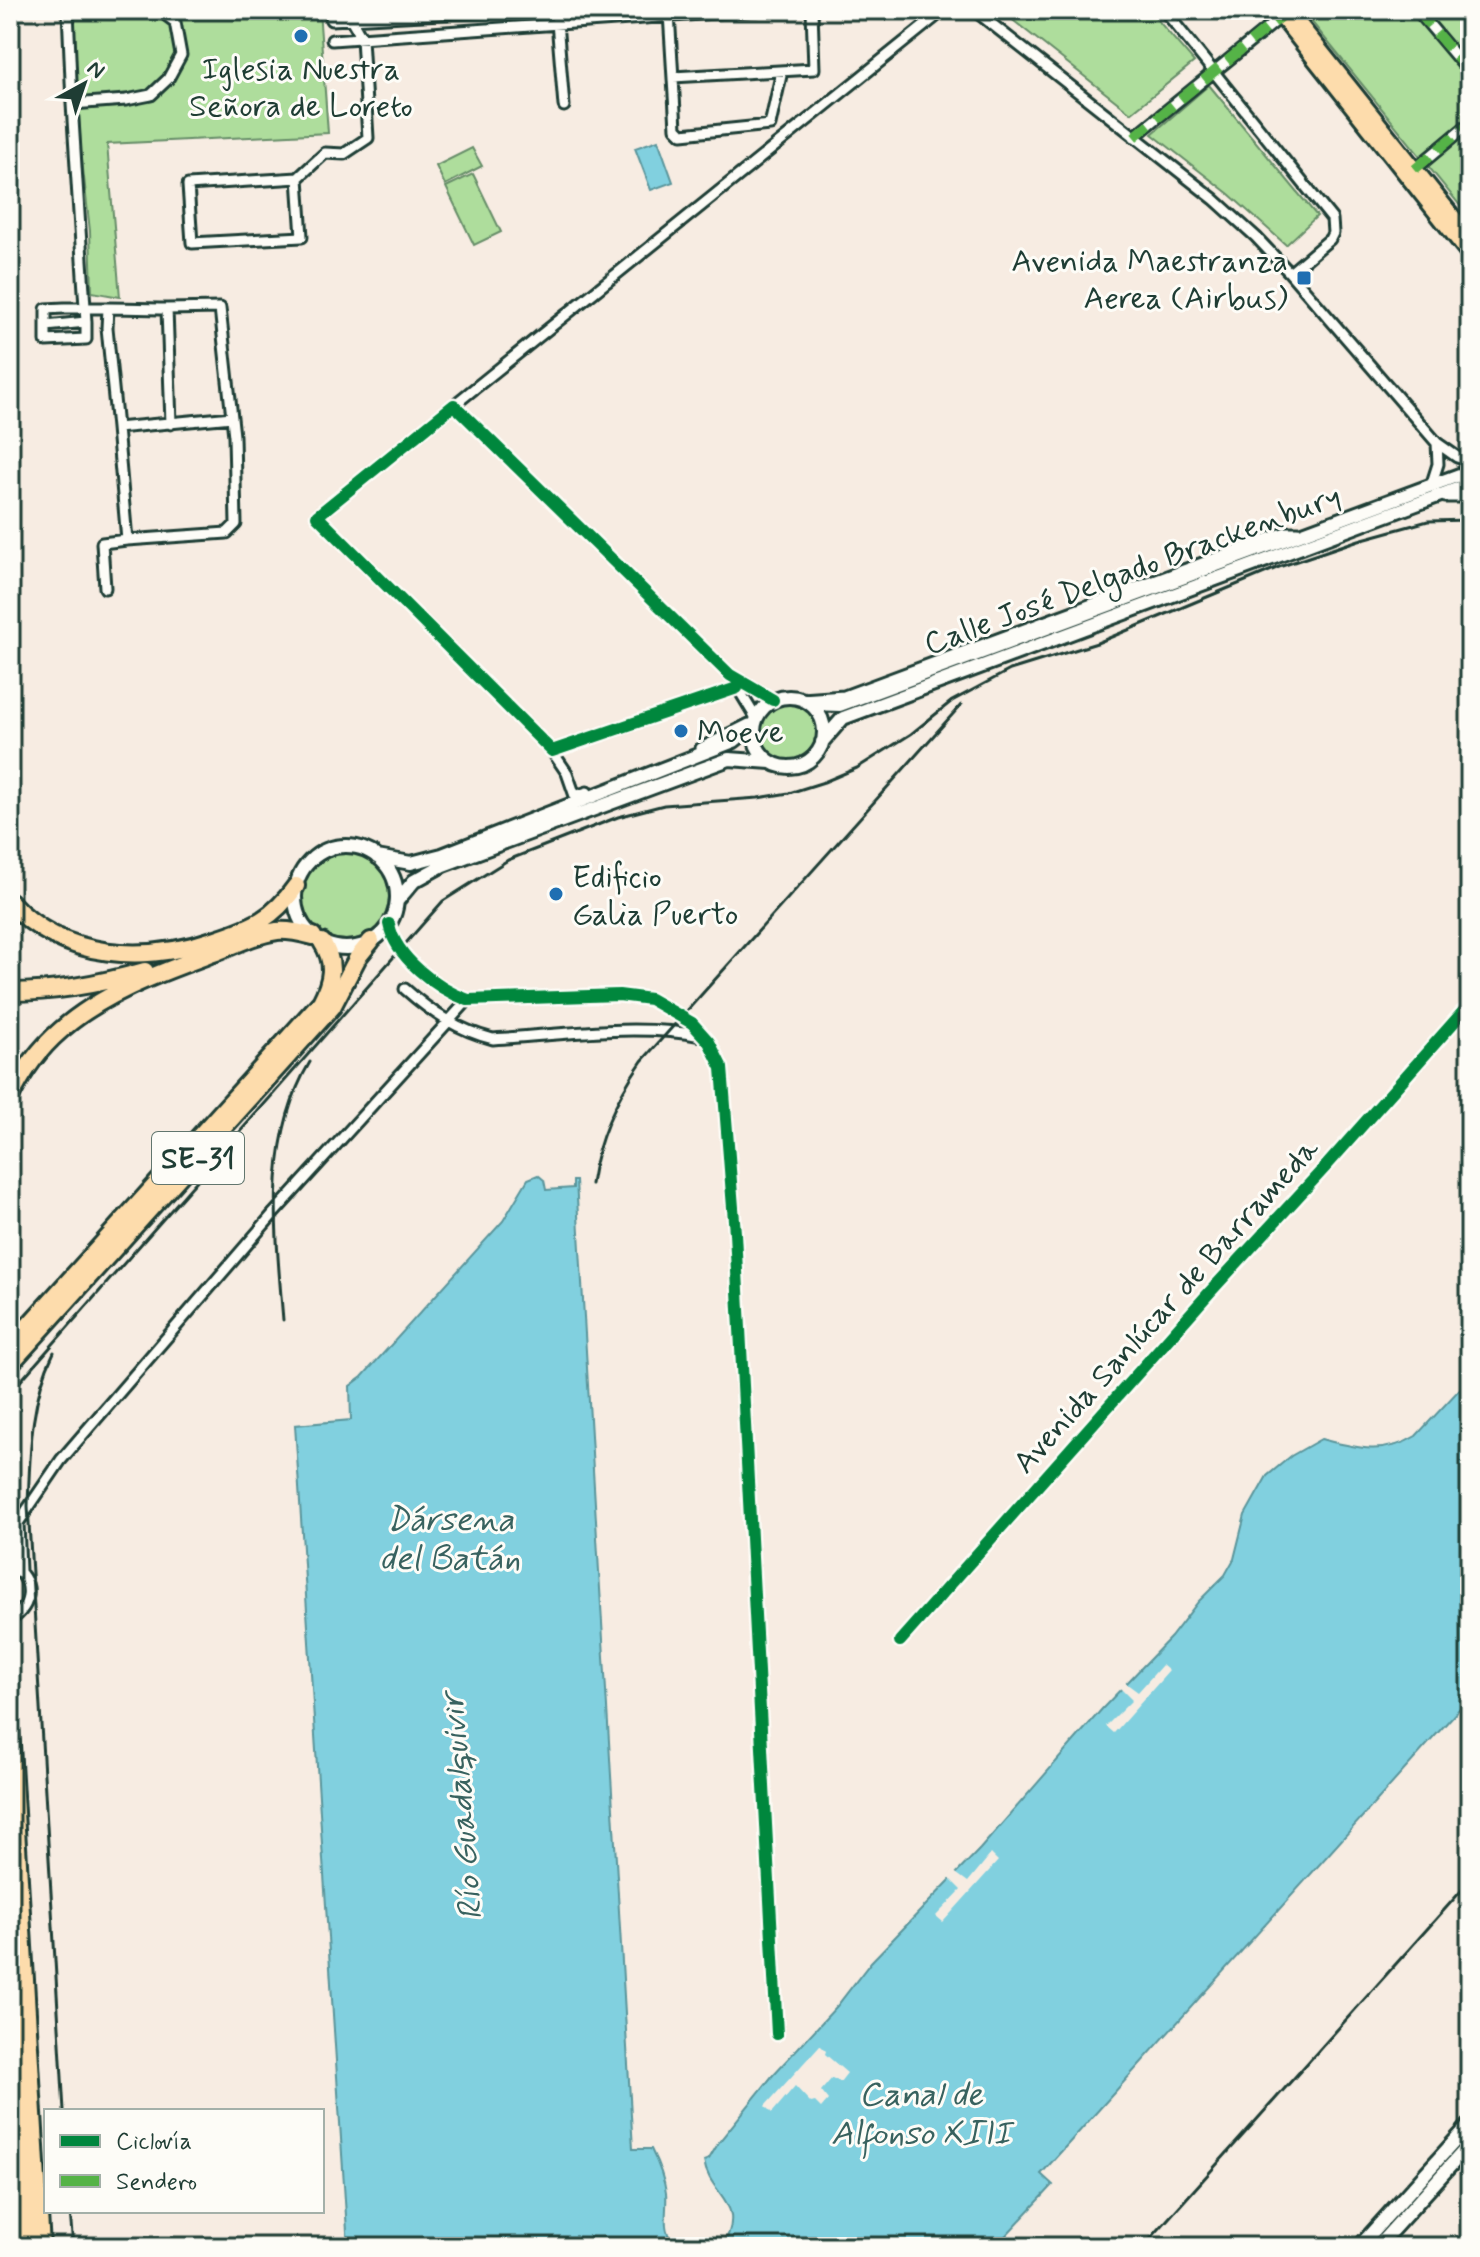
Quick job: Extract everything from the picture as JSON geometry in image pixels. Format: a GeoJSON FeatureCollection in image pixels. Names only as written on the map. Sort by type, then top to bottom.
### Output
{"type":"FeatureCollection","features":[{"type":"Feature","properties":{"kind":"highway"},"geometry":{"type":"LineString","coordinates":[[10,992],[78,987],[155,968],[251,928],[273,914],[296,886]]}},
{"type":"Feature","properties":{"kind":"highway"},"geometry":{"type":"LineString","coordinates":[[10,902],[44,930],[76,946],[109,953],[191,954]]}},
{"type":"Feature","properties":{"kind":"highway"},"geometry":{"type":"LineString","coordinates":[[10,1098],[32,1061],[75,1019],[191,954],[265,933],[294,931],[318,939]]}},
{"type":"Feature","properties":{"kind":"highway","name":"SE-31"},"geometry":{"type":"LineString","coordinates":[[10,1346],[321,1002],[331,979],[332,963],[318,939]]}},
{"type":"Feature","properties":{"kind":"highway","name":"SE-31"},"geometry":{"type":"LineString","coordinates":[[10,1364],[332,1007],[358,957],[371,941]]}},
{"type":"Feature","properties":{"kind":"highway"},"geometry":{"type":"LineString","coordinates":[[10,1729],[41,2247]]}},
{"type":"Feature","properties":{"kind":"highway"},"geometry":{"type":"LineString","coordinates":[[10,1985],[26,2247]]}},
{"type":"Feature","properties":{"kind":"main road"},"geometry":{"type":"LineString","coordinates":[[1282,12],[1470,238]]}},
{"type":"Feature","properties":{"kind":"main road"},"geometry":{"type":"LineString","coordinates":[[1282,12],[1470,255]]}},
{"type":"Feature","properties":{"kind":"main road","name":"Calle José Delgado Brackenbury"},"geometry":{"type":"LineString","coordinates":[[822,742],[843,718],[1434,491],[1470,471]]}},
{"type":"Feature","properties":{"kind":"main road","name":"Calle José Delgado Brackenbury"},"geometry":{"type":"LineString","coordinates":[[806,701],[840,705],[1314,531],[1434,491],[1470,484]]}},
{"type":"Feature","properties":{"kind":"main road"},"geometry":{"type":"LineString","coordinates":[[787,696],[806,701],[822,721],[822,742],[814,756],[803,763],[784,766],[729,759],[443,865],[414,881],[397,901],[389,924],[371,941],[348,948],[318,939],[299,917],[295,902],[299,876],[311,859],[328,849],[359,847],[377,857],[411,863],[442,855],[734,741],[773,700],[787,696]]}},
{"type":"Feature","properties":{"kind":"main road"},"geometry":{"type":"LineString","coordinates":[[755,721],[754,737],[758,749],[771,762]]}},
{"type":"Feature","properties":{"kind":"main road"},"geometry":{"type":"LineString","coordinates":[[377,857],[390,872],[397,901]]}},
{"type":"Feature","properties":{"kind":"main road"},"geometry":{"type":"LineString","coordinates":[[1359,2247],[1470,2124]]}},
{"type":"Feature","properties":{"kind":"main road"},"geometry":{"type":"LineString","coordinates":[[1377,2247],[1470,2144]]}},
{"type":"Feature","properties":{"kind":"street"},"geometry":{"type":"LineString","coordinates":[[68,10],[86,339]]}},
{"type":"Feature","properties":{"kind":"street"},"geometry":{"type":"LineString","coordinates":[[72,104],[151,95],[168,79],[181,55],[175,22],[159,10]]}},
{"type":"Feature","properties":{"kind":"street"},"geometry":{"type":"LineString","coordinates":[[331,20],[350,14],[514,10]]}},
{"type":"Feature","properties":{"kind":"street"},"geometry":{"type":"LineString","coordinates":[[556,10],[564,106]]}},
{"type":"Feature","properties":{"kind":"street"},"geometry":{"type":"LineString","coordinates":[[570,10],[571,22]]}},
{"type":"Feature","properties":{"kind":"street"},"geometry":{"type":"LineString","coordinates":[[332,40],[669,13],[758,10]]}},
{"type":"Feature","properties":{"kind":"street"},"geometry":{"type":"LineString","coordinates":[[673,77],[814,69],[812,10]]}},
{"type":"Feature","properties":{"kind":"street"},"geometry":{"type":"LineString","coordinates":[[575,796],[567,773],[552,751],[317,516],[944,10]]}},
{"type":"Feature","properties":{"kind":"street"},"geometry":{"type":"LineString","coordinates":[[974,10],[1214,199],[1290,273],[1437,443],[1457,457],[1470,461]]}},
{"type":"Feature","properties":{"kind":"street"},"geometry":{"type":"LineString","coordinates":[[1164,10],[1332,219],[1330,239],[1290,273]]}},
{"type":"Feature","properties":{"kind":"street"},"geometry":{"type":"LineString","coordinates":[[1417,10],[1470,73]]}},
{"type":"Feature","properties":{"kind":"street"},"geometry":{"type":"LineString","coordinates":[[1134,137],[1282,12]]}},
{"type":"Feature","properties":{"kind":"street"},"geometry":{"type":"LineString","coordinates":[[669,13],[676,128],[682,134],[770,125],[782,71]]}},
{"type":"Feature","properties":{"kind":"street"},"geometry":{"type":"LineString","coordinates":[[298,178],[302,237],[192,243],[188,185],[298,178],[325,153],[344,154],[368,138],[362,38],[350,14]]}},
{"type":"Feature","properties":{"kind":"street"},"geometry":{"type":"LineString","coordinates":[[1415,169],[1470,123]]}},
{"type":"Feature","properties":{"kind":"street"},"geometry":{"type":"LineString","coordinates":[[105,588],[102,543],[227,533],[236,524],[232,417],[220,308],[46,309],[46,341],[86,339],[107,328]]}},
{"type":"Feature","properties":{"kind":"street"},"geometry":{"type":"LineString","coordinates":[[108,309],[107,328],[127,540]]}},
{"type":"Feature","properties":{"kind":"street"},"geometry":{"type":"LineString","coordinates":[[167,309],[171,424]]}},
{"type":"Feature","properties":{"kind":"street"},"geometry":{"type":"LineString","coordinates":[[46,326],[86,322]]}},
{"type":"Feature","properties":{"kind":"street"},"geometry":{"type":"LineString","coordinates":[[454,405],[730,675],[773,700]]}},
{"type":"Feature","properties":{"kind":"street"},"geometry":{"type":"LineString","coordinates":[[117,428],[232,417]]}},
{"type":"Feature","properties":{"kind":"street"},"geometry":{"type":"LineString","coordinates":[[1437,443],[1434,491],[1470,497]]}},
{"type":"Feature","properties":{"kind":"street"},"geometry":{"type":"LineString","coordinates":[[496,835],[575,796],[704,747],[755,721],[730,675]]}},
{"type":"Feature","properties":{"kind":"street"},"geometry":{"type":"LineString","coordinates":[[552,751],[737,688]]}},
{"type":"Feature","properties":{"kind":"street"},"geometry":{"type":"LineString","coordinates":[[389,924],[399,951],[446,991],[468,1000],[635,995],[650,999],[682,1016],[717,1055],[725,1084],[777,2034]]}},
{"type":"Feature","properties":{"kind":"street"},"geometry":{"type":"LineString","coordinates":[[405,989],[449,1023],[469,1033],[493,1039],[641,1031],[675,1031],[701,1036]]}},
{"type":"Feature","properties":{"kind":"street"},"geometry":{"type":"LineString","coordinates":[[10,1620],[21,1613],[29,1596],[29,1587],[20,1571],[18,1523],[61,1460],[274,1213],[468,1000]]}},
{"type":"Feature","properties":{"kind":"street","name":"Avenida Sanlúcar de Barrameda"},"geometry":{"type":"LineString","coordinates":[[900,1641],[1470,1004]]}},
{"type":"Feature","properties":{"kind":"street"},"geometry":{"type":"LineString","coordinates":[[10,1565],[20,1571]]}},
{"type":"Feature","properties":{"kind":"green space"},"geometry":{"type":"Polygon","coordinates":[[[73,10],[319,10],[328,133],[107,144],[120,297],[92,292],[73,10]]]}},
{"type":"Feature","properties":{"kind":"green space"},"geometry":{"type":"Polygon","coordinates":[[[1000,10],[1149,10],[1194,62],[1131,113],[1000,10]]]}},
{"type":"Feature","properties":{"kind":"green space"},"geometry":{"type":"Polygon","coordinates":[[[1302,10],[1470,10],[1470,218],[1302,10]]]}},
{"type":"Feature","properties":{"kind":"green space"},"geometry":{"type":"Polygon","coordinates":[[[1209,85],[1317,216],[1286,245],[1229,194],[1152,134],[1209,85]]]}},
{"type":"Feature","properties":{"kind":"green space"},"geometry":{"type":"Polygon","coordinates":[[[472,148],[482,166],[445,185],[436,166],[472,148]]]}},
{"type":"Feature","properties":{"kind":"green space"},"geometry":{"type":"Polygon","coordinates":[[[473,174],[501,232],[474,245],[446,187],[473,174]]]}},
{"type":"Feature","properties":{"kind":"green space"},"geometry":{"type":"Polygon","coordinates":[[[789,703],[809,711],[817,731],[809,751],[789,759],[769,751],[761,731],[769,711],[789,703]]]}},
{"type":"Feature","properties":{"kind":"green space"},"geometry":{"type":"Polygon","coordinates":[[[345,852],[362,855],[376,865],[386,879],[389,896],[386,913],[376,927],[362,937],[345,940],[328,937],[314,927],[304,913],[301,896],[304,879],[314,865],[328,855],[345,852]]]}},
{"type":"Feature","properties":{"kind":"water"},"geometry":{"type":"Polygon","coordinates":[[[658,140],[673,182],[651,190],[635,148],[658,140]]]}},
{"type":"Feature","properties":{"kind":"water","name":"Dársena del Batán"},"geometry":{"type":"Polygon","coordinates":[[[538,1175],[544,1180],[546,1190],[573,1188],[573,1181],[576,1181],[633,2149],[651,2149],[666,2193],[666,2229],[678,2247],[348,2247],[295,1425],[351,1420],[350,1386],[362,1377],[503,1221],[528,1179],[538,1175]]]}},
{"type":"Feature","properties":{"kind":"water","name":"Canal de Alfonso XIII"},"geometry":{"type":"Polygon","coordinates":[[[1470,1378],[1470,1697],[1041,2174],[1053,2185],[995,2247],[722,2247],[729,2232],[729,2209],[707,2173],[704,2161],[709,2159],[773,2075],[837,2006],[871,1962],[980,1849],[1225,1575],[1234,1559],[1245,1515],[1267,1476],[1291,1456],[1321,1439],[1370,1448],[1404,1442],[1416,1436],[1470,1378]]]}},
{"type":"Feature","properties":{"kind":"pier"},"geometry":{"type":"Polygon","coordinates":[[[1162,1665],[1169,1671],[1114,1733],[1106,1726],[1132,1700],[1118,1686],[1123,1681],[1138,1692],[1162,1665]]]}},
{"type":"Feature","properties":{"kind":"pier"},"geometry":{"type":"Polygon","coordinates":[[[991,1854],[998,1861],[943,1922],[936,1916],[961,1890],[948,1877],[953,1871],[968,1882],[991,1854]]]}},
{"type":"Feature","properties":{"kind":"pier"},"geometry":{"type":"Polygon","coordinates":[[[820,2045],[825,2054],[847,2073],[840,2082],[832,2078],[821,2091],[828,2100],[821,2108],[815,2102],[811,2103],[795,2086],[772,2113],[765,2106],[820,2045]]]}},
{"type":"Feature","properties":{"kind":"railway"},"geometry":{"type":"LineString","coordinates":[[10,1393],[443,901],[508,860],[618,817],[664,805],[758,798],[789,793],[824,782],[857,768],[911,734],[952,701],[1010,670],[1097,643],[1279,567],[1359,540],[1428,521],[1470,520]]}},
{"type":"Feature","properties":{"kind":"railway"},"geometry":{"type":"LineString","coordinates":[[591,1184],[609,1119],[642,1061],[961,705]]}},
{"type":"Feature","properties":{"kind":"railway"},"geometry":{"type":"LineString","coordinates":[[1464,1034],[1470,1030]]}},
{"type":"Feature","properties":{"kind":"railway"},"geometry":{"type":"LineString","coordinates":[[283,1320],[276,1221],[279,1155],[295,1092],[310,1062]]}},
{"type":"Feature","properties":{"kind":"railway"},"geometry":{"type":"LineString","coordinates":[[54,1352],[36,1408],[28,1506],[64,2109]]}},
{"type":"Feature","properties":{"kind":"railway"},"geometry":{"type":"LineString","coordinates":[[1143,2247],[1470,1881]]}},
{"type":"Feature","properties":{"kind":"railway"},"geometry":{"type":"LineString","coordinates":[[70,2213],[73,2247]]}},
{"type":"Feature","properties":{"kind":"marked path"},"geometry":{"type":"LineString","coordinates":[[1417,10],[1470,73]]}},
{"type":"Feature","properties":{"kind":"marked path"},"geometry":{"type":"LineString","coordinates":[[1134,137],[1281,17]]}},
{"type":"Feature","properties":{"kind":"marked path"},"geometry":{"type":"LineString","coordinates":[[1415,169],[1470,123]]}},
{"type":"Feature","properties":{"kind":"cycle path"},"geometry":{"type":"LineString","coordinates":[[737,688],[552,751],[317,516],[454,405],[730,675],[773,700]]}},
{"type":"Feature","properties":{"kind":"cycle path"},"geometry":{"type":"LineString","coordinates":[[389,924],[408,960],[431,980],[456,995],[468,1000],[619,995],[650,999],[692,1023],[709,1042],[722,1068],[735,1233],[777,2034]]}},
{"type":"Feature","properties":{"kind":"cycle path"},"geometry":{"type":"LineString","coordinates":[[900,1641],[1470,1004]]}},
{"type":"Feature","properties":{"kind":"place","name":"Iglesia Nuestra Señora de Loreto"},"geometry":{"type":"Point","coordinates":[301,36]}},
{"type":"Feature","properties":{"kind":"place","name":"Avenida Maestranza Aerea (Airbus)"},"geometry":{"type":"Point","coordinates":[1304,278]}},
{"type":"Feature","properties":{"kind":"place","name":"Moeve"},"geometry":{"type":"Point","coordinates":[681,731]}},
{"type":"Feature","properties":{"kind":"place","name":"Edificio Galia Puerto"},"geometry":{"type":"Point","coordinates":[556,894]}},
{"type":"Feature","properties":{"kind":"water label","name":"Río Guadalquivir"},"geometry":{"type":"Point","coordinates":[460,1807]}}]}
